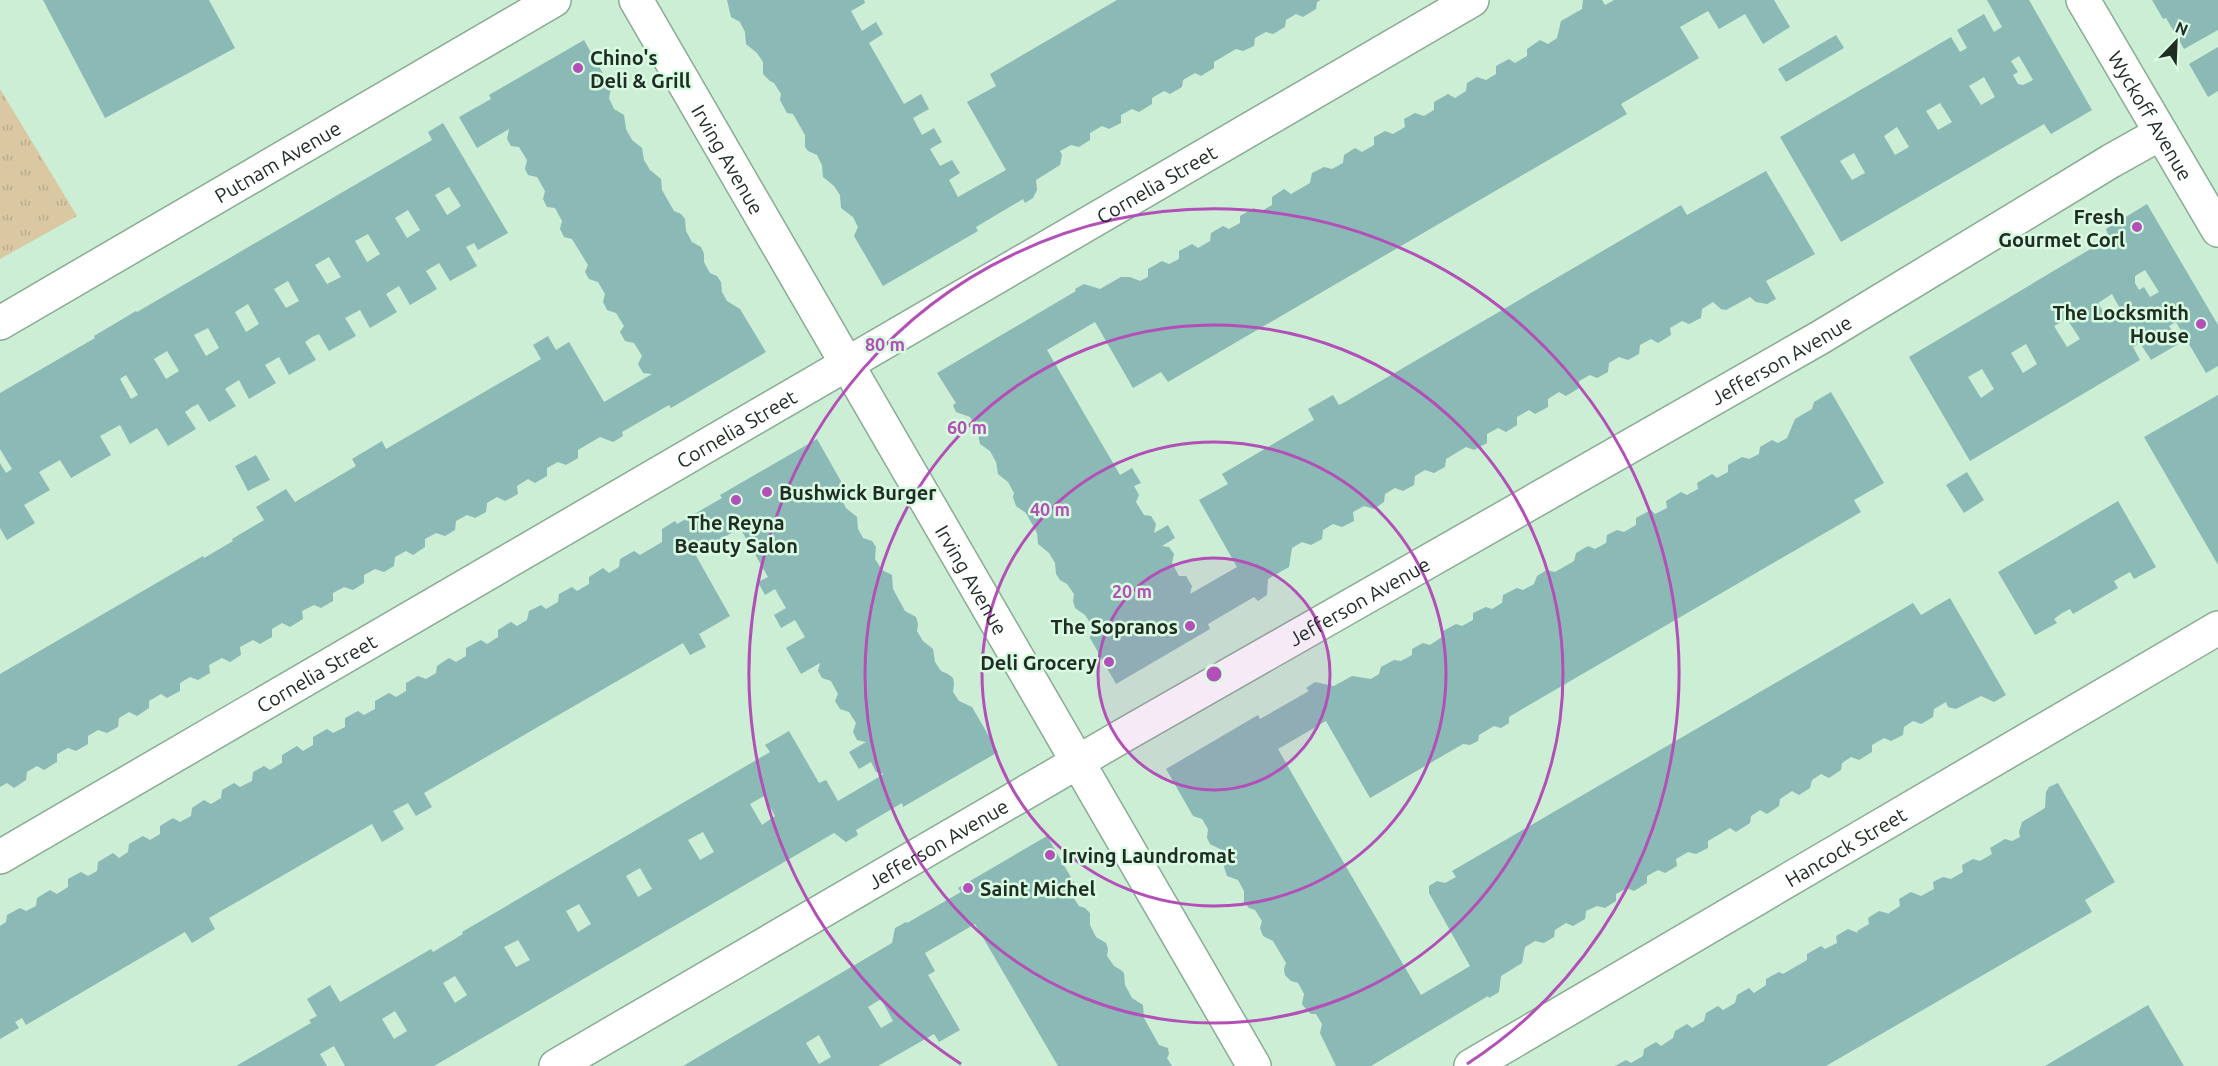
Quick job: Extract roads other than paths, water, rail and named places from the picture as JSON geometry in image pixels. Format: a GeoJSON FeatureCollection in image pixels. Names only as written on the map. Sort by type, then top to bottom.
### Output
{"type":"FeatureCollection","features":[{"type":"Feature","properties":{"kind":"street","name":"Putnam Avenue"},"geometry":{"type":"LineString","coordinates":[[0,323],[554,0]]}},
{"type":"Feature","properties":{"kind":"street","name":"Irving Avenue"},"geometry":{"type":"LineString","coordinates":[[636,0],[1254,1066]]}},
{"type":"Feature","properties":{"kind":"street","name":"Cornelia Street"},"geometry":{"type":"LineString","coordinates":[[0,857],[1472,0]]}},
{"type":"Feature","properties":{"kind":"street","name":"Wyckoff Avenue"},"geometry":{"type":"LineString","coordinates":[[2083,0],[2218,230]]}},
{"type":"Feature","properties":{"kind":"street","name":"Jefferson Avenue"},"geometry":{"type":"LineString","coordinates":[[556,1066],[1078,762],[1821,337],[2161,133]]}},
{"type":"Feature","properties":{"kind":"street","name":"Hancock Street"},"geometry":{"type":"LineString","coordinates":[[1471,1066],[2218,628]]}},
{"type":"Feature","properties":{"kind":"place","name":"Chino's Deli & Grill"},"geometry":{"type":"Point","coordinates":[578,68]}},
{"type":"Feature","properties":{"kind":"place","name":"Fresh Gourmet Corl"},"geometry":{"type":"Point","coordinates":[2137,227]}},
{"type":"Feature","properties":{"kind":"place","name":"The Locksmith House"},"geometry":{"type":"Point","coordinates":[2201,324]}},
{"type":"Feature","properties":{"kind":"place","name":"Bushwick Burger"},"geometry":{"type":"Point","coordinates":[767,492]}},
{"type":"Feature","properties":{"kind":"place","name":"The Reyna Beauty Salon"},"geometry":{"type":"Point","coordinates":[736,500]}},
{"type":"Feature","properties":{"kind":"place","name":"The Sopranos"},"geometry":{"type":"Point","coordinates":[1190,626]}},
{"type":"Feature","properties":{"kind":"place","name":"Deli Grocery"},"geometry":{"type":"Point","coordinates":[1109,662]}},
{"type":"Feature","properties":{"kind":"place","name":"Irving Laundromat"},"geometry":{"type":"Point","coordinates":[1050,855]}},
{"type":"Feature","properties":{"kind":"place","name":"Saint Michel"},"geometry":{"type":"Point","coordinates":[968,888]}}]}
